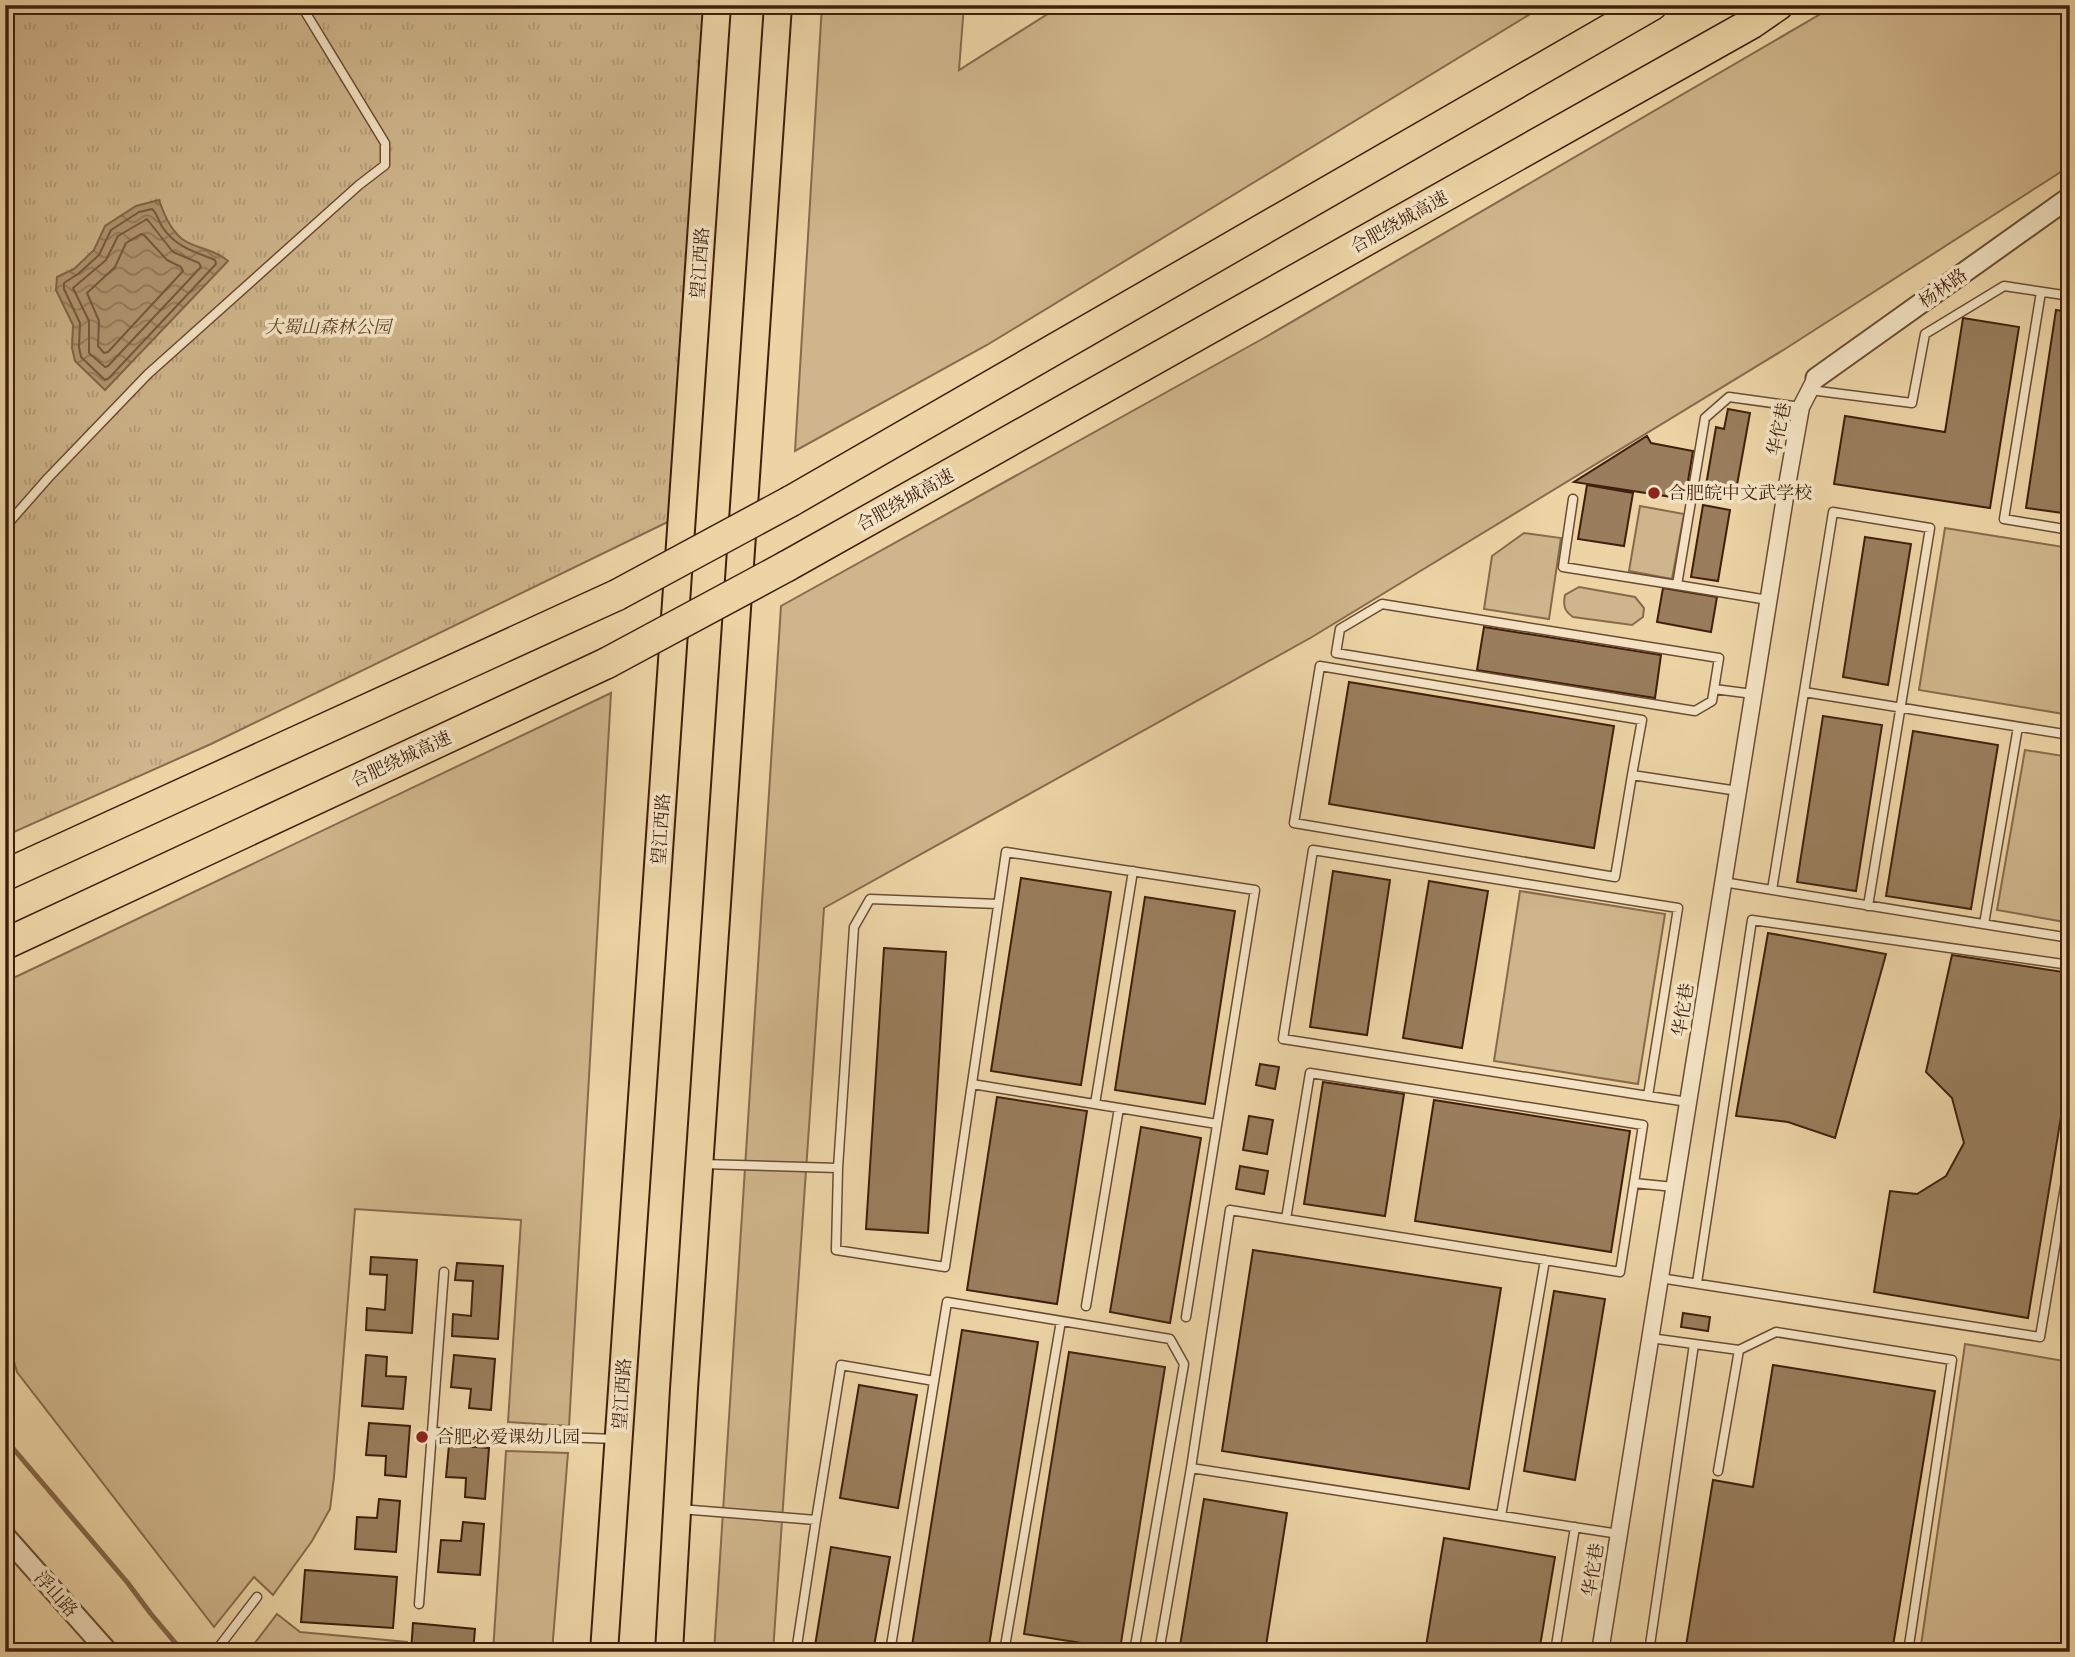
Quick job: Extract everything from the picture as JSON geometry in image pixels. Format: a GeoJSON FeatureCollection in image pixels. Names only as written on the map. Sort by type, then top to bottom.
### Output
{"type":"FeatureCollection","features":[{"type":"Feature","properties":{"kind":"highway"},"geometry":{"type":"LineString","coordinates":[[5,875],[617,595],[790,501],[1652,5]]}},
{"type":"Feature","properties":{"kind":"highway","name":"合肥绕城高速"},"geometry":{"type":"LineString","coordinates":[[5,944],[607,663],[787,566],[1752,23],[1778,5]]}},
{"type":"Feature","properties":{"kind":"main road","name":"望江西路"},"geometry":{"type":"LineString","coordinates":[[604,1652],[718,5]]}},
{"type":"Feature","properties":{"kind":"main road"},"geometry":{"type":"LineString","coordinates":[[668,1652],[778,5]]}},
{"type":"Feature","properties":{"kind":"street","name":"杨林路"},"geometry":{"type":"LineString","coordinates":[[1813,384],[2070,197]]}},
{"type":"Feature","properties":{"kind":"street","name":"华佗巷"},"geometry":{"type":"LineString","coordinates":[[1600,1652],[1768,600],[1801,407],[1813,384]]}},
{"type":"Feature","properties":{"kind":"street","name":"浮山路"},"geometry":{"type":"LineString","coordinates":[[5,1536],[107,1652]]}},
{"type":"Feature","properties":{"kind":"lane"},"geometry":{"type":"LineString","coordinates":[[5,527],[148,374],[385,165],[385,143],[301,5]]}},
{"type":"Feature","properties":{"kind":"lane"},"geometry":{"type":"LineString","coordinates":[[1813,384],[1912,403],[1925,334],[2004,286],[2070,296]]}},
{"type":"Feature","properties":{"kind":"lane"},"geometry":{"type":"LineString","coordinates":[[2041,292],[2004,519],[2070,530]]}},
{"type":"Feature","properties":{"kind":"lane"},"geometry":{"type":"LineString","coordinates":[[1677,585],[1705,418],[1729,397],[1801,407]]}},
{"type":"Feature","properties":{"kind":"lane"},"geometry":{"type":"LineString","coordinates":[[1573,499],[1563,567],[1768,600]]}},
{"type":"Feature","properties":{"kind":"lane"},"geometry":{"type":"LineString","coordinates":[[1772,890],[1833,513],[1930,528],[1868,906]]}},
{"type":"Feature","properties":{"kind":"lane"},"geometry":{"type":"LineString","coordinates":[[1382,604],[1719,658],[1714,690],[1712,701],[1695,711],[1336,653],[1340,629],[1382,604]]}},
{"type":"Feature","properties":{"kind":"lane"},"geometry":{"type":"LineString","coordinates":[[1320,666],[1642,720],[1632,775],[1615,877],[1294,823],[1320,666]]}},
{"type":"Feature","properties":{"kind":"lane"},"geometry":{"type":"LineString","coordinates":[[1714,690],[1753,694]]}},
{"type":"Feature","properties":{"kind":"lane"},"geometry":{"type":"LineString","coordinates":[[1804,692],[2070,735]]}},
{"type":"Feature","properties":{"kind":"lane"},"geometry":{"type":"LineString","coordinates":[[1984,924],[2018,727]]}},
{"type":"Feature","properties":{"kind":"lane"},"geometry":{"type":"LineString","coordinates":[[1632,775],[1738,791]]}},
{"type":"Feature","properties":{"kind":"lane"},"geometry":{"type":"LineString","coordinates":[[1648,1096],[1678,908],[1312,850],[1283,1039],[1648,1096],[1688,1102]]}},
{"type":"Feature","properties":{"kind":"lane"},"geometry":{"type":"LineString","coordinates":[[998,904],[870,899],[854,928],[838,1168],[836,1250],[945,1267],[1006,852],[1255,890],[1186,1317]]}},
{"type":"Feature","properties":{"kind":"lane"},"geometry":{"type":"LineString","coordinates":[[1095,1104],[1133,871]]}},
{"type":"Feature","properties":{"kind":"lane"},"geometry":{"type":"LineString","coordinates":[[1723,882],[2070,938]]}},
{"type":"Feature","properties":{"kind":"lane"},"geometry":{"type":"LineString","coordinates":[[1697,1283],[1752,920],[2070,965]]}},
{"type":"Feature","properties":{"kind":"lane"},"geometry":{"type":"LineString","coordinates":[[1159,1652],[1191,1468],[1230,1210],[1286,1219],[1620,1272],[1643,1125],[1310,1073],[1286,1219]]}},
{"type":"Feature","properties":{"kind":"lane"},"geometry":{"type":"LineString","coordinates":[[972,1084],[1217,1124]]}},
{"type":"Feature","properties":{"kind":"lane"},"geometry":{"type":"LineString","coordinates":[[1086,1306],[1119,1108]]}},
{"type":"Feature","properties":{"kind":"lane"},"geometry":{"type":"LineString","coordinates":[[1660,1278],[2040,1337],[2070,1157]]}},
{"type":"Feature","properties":{"kind":"lane"},"geometry":{"type":"LineString","coordinates":[[699,1164],[838,1168]]}},
{"type":"Feature","properties":{"kind":"lane"},"geometry":{"type":"LineString","coordinates":[[1634,1183],[1674,1187]]}},
{"type":"Feature","properties":{"kind":"lane"},"geometry":{"type":"LineString","coordinates":[[1501,1516],[1545,1260]]}},
{"type":"Feature","properties":{"kind":"lane"},"geometry":{"type":"LineString","coordinates":[[419,1604],[444,1272]]}},
{"type":"Feature","properties":{"kind":"lane"},"geometry":{"type":"LineString","coordinates":[[890,1652],[947,1303],[1170,1339],[1184,1364],[1134,1652]]}},
{"type":"Feature","properties":{"kind":"lane"},"geometry":{"type":"LineString","coordinates":[[1004,1652],[1061,1321]]}},
{"type":"Feature","properties":{"kind":"lane"},"geometry":{"type":"LineString","coordinates":[[1650,1338],[1739,1350],[1776,1332],[1952,1360],[1908,1652]]}},
{"type":"Feature","properties":{"kind":"lane"},"geometry":{"type":"LineString","coordinates":[[1649,1652],[1695,1344]]}},
{"type":"Feature","properties":{"kind":"lane"},"geometry":{"type":"LineString","coordinates":[[1718,1471],[1739,1350]]}},
{"type":"Feature","properties":{"kind":"lane"},"geometry":{"type":"LineString","coordinates":[[796,1652],[841,1364],[934,1381]]}},
{"type":"Feature","properties":{"kind":"lane"},"geometry":{"type":"LineString","coordinates":[[432,1432],[619,1439]]}},
{"type":"Feature","properties":{"kind":"lane"},"geometry":{"type":"LineString","coordinates":[[1191,1468],[1619,1534]]}},
{"type":"Feature","properties":{"kind":"lane"},"geometry":{"type":"LineString","coordinates":[[677,1508],[816,1520]]}},
{"type":"Feature","properties":{"kind":"lane"},"geometry":{"type":"LineString","coordinates":[[1555,1652],[1574,1527]]}},
{"type":"Feature","properties":{"kind":"lane"},"geometry":{"type":"LineString","coordinates":[[215,1652],[257,1597]]}},
{"type":"Feature","properties":{"kind":"green space","name":"大蜀山森林公园"},"geometry":{"type":"Polygon","coordinates":[[[5,5],[717,5],[682,515],[211,744],[5,836],[5,5]]]}},
{"type":"Feature","properties":{"kind":"green space"},"geometry":{"type":"Polygon","coordinates":[[[822,5],[964,5],[959,70],[1062,5],[1545,5],[987,345],[795,451],[822,5]]]}},
{"type":"Feature","properties":{"kind":"green space"},"geometry":{"type":"Polygon","coordinates":[[[1836,5],[2070,5],[2070,166],[1785,349],[1312,637],[824,908],[773,1652],[714,1652],[781,606],[1264,338],[1836,5]]]}},
{"type":"Feature","properties":{"kind":"green space"},"geometry":{"type":"Polygon","coordinates":[[[1640,506],[1684,514],[1672,579],[1629,571],[1640,506]]]}},
{"type":"Feature","properties":{"kind":"green space"},"geometry":{"type":"Polygon","coordinates":[[[1945,528],[2070,548],[2070,715],[1919,690],[1945,528]]]}},
{"type":"Feature","properties":{"kind":"green space"},"geometry":{"type":"Polygon","coordinates":[[[1524,533],[1561,538],[1549,619],[1484,609],[1492,556],[1524,533]]]}},
{"type":"Feature","properties":{"kind":"green space"},"geometry":{"type":"Polygon","coordinates":[[[1579,587],[1635,597],[1644,608],[1643,617],[1632,625],[1573,617],[1565,608],[1565,595],[1579,587]]]}},
{"type":"Feature","properties":{"kind":"green space"},"geometry":{"type":"Polygon","coordinates":[[[611,693],[569,1426],[508,1422],[521,1220],[355,1209],[330,1509],[312,1541],[273,1595],[254,1577],[214,1627],[17,1372],[5,1331],[5,982],[611,693]]]}},
{"type":"Feature","properties":{"kind":"green space"},"geometry":{"type":"Polygon","coordinates":[[[2025,750],[2070,757],[2070,898],[2065,922],[1997,910],[2025,750]]]}},
{"type":"Feature","properties":{"kind":"green space"},"geometry":{"type":"Polygon","coordinates":[[[1520,891],[1665,914],[1638,1084],[1494,1061],[1520,891]]]}},
{"type":"Feature","properties":{"kind":"green space"},"geometry":{"type":"Polygon","coordinates":[[[1965,1344],[2070,1362],[2070,1652],[1920,1652],[1965,1344]]]}},
{"type":"Feature","properties":{"kind":"green space"},"geometry":{"type":"Polygon","coordinates":[[[506,1451],[568,1453],[552,1652],[493,1652],[506,1451]]]}},
{"type":"Feature","properties":{"kind":"green space"},"geometry":{"type":"Polygon","coordinates":[[[277,1614],[300,1632],[407,1642],[406,1652],[248,1652],[277,1614]]]}},
{"type":"Feature","properties":{"kind":"water"},"geometry":{"type":"Polygon","coordinates":[[[159,200],[165,216],[182,239],[228,261],[105,390],[75,361],[72,348],[73,325],[56,290],[57,277],[74,269],[94,250],[105,226],[136,206],[159,200]]]}},
{"type":"Feature","properties":{"kind":"building"},"geometry":{"type":"Polygon","coordinates":[[[2056,310],[2070,312],[2070,514],[2026,508],[2056,310]]]}},
{"type":"Feature","properties":{"kind":"building"},"geometry":{"type":"Polygon","coordinates":[[[1963,318],[2019,327],[1990,508],[1834,484],[1845,416],[1945,432],[1963,318]]]}},
{"type":"Feature","properties":{"kind":"building"},"geometry":{"type":"Polygon","coordinates":[[[1728,409],[1750,413],[1735,496],[1705,491],[1716,427],[1724,429],[1728,409]]]}},
{"type":"Feature","properties":{"kind":"building"},"geometry":{"type":"Polygon","coordinates":[[[1647,436],[1651,443],[1693,451],[1685,499],[1574,482],[1647,436]]]}},
{"type":"Feature","properties":{"kind":"building"},"geometry":{"type":"Polygon","coordinates":[[[1587,485],[1633,493],[1624,546],[1578,539],[1587,485]]]}},
{"type":"Feature","properties":{"kind":"building"},"geometry":{"type":"Polygon","coordinates":[[[1703,505],[1730,510],[1718,581],[1691,577],[1703,505]]]}},
{"type":"Feature","properties":{"kind":"building"},"geometry":{"type":"Polygon","coordinates":[[[1865,537],[1911,544],[1888,685],[1843,677],[1865,537]]]}},
{"type":"Feature","properties":{"kind":"building"},"geometry":{"type":"Polygon","coordinates":[[[1663,588],[1717,597],[1711,632],[1657,622],[1663,588]]]}},
{"type":"Feature","properties":{"kind":"building"},"geometry":{"type":"Polygon","coordinates":[[[1484,627],[1661,655],[1655,698],[1477,670],[1484,627]]]}},
{"type":"Feature","properties":{"kind":"building"},"geometry":{"type":"Polygon","coordinates":[[[1349,682],[1614,726],[1594,848],[1329,804],[1349,682]]]}},
{"type":"Feature","properties":{"kind":"building"},"geometry":{"type":"Polygon","coordinates":[[[1823,716],[1882,725],[1856,891],[1797,882],[1823,716]]]}},
{"type":"Feature","properties":{"kind":"building"},"geometry":{"type":"Polygon","coordinates":[[[1913,731],[1998,745],[1971,909],[1886,896],[1913,731]]]}},
{"type":"Feature","properties":{"kind":"building"},"geometry":{"type":"Polygon","coordinates":[[[1333,871],[1390,880],[1367,1035],[1310,1027],[1333,871]]]}},
{"type":"Feature","properties":{"kind":"building"},"geometry":{"type":"Polygon","coordinates":[[[1021,878],[1111,892],[1081,1085],[991,1071],[1021,878]]]}},
{"type":"Feature","properties":{"kind":"building"},"geometry":{"type":"Polygon","coordinates":[[[1429,881],[1488,891],[1462,1048],[1403,1038],[1429,881]]]}},
{"type":"Feature","properties":{"kind":"building"},"geometry":{"type":"Polygon","coordinates":[[[1145,897],[1235,911],[1205,1104],[1115,1090],[1145,897]]]}},
{"type":"Feature","properties":{"kind":"building"},"geometry":{"type":"Polygon","coordinates":[[[1768,933],[1886,954],[1835,1138],[1788,1122],[1736,1116],[1768,933]]]}},
{"type":"Feature","properties":{"kind":"building"},"geometry":{"type":"Polygon","coordinates":[[[884,948],[946,952],[928,1233],[866,1229],[884,948]]]}},
{"type":"Feature","properties":{"kind":"building"},"geometry":{"type":"Polygon","coordinates":[[[1952,955],[2070,973],[2070,1062],[2028,1318],[1874,1292],[1890,1191],[1917,1194],[1946,1176],[1964,1143],[1952,1098],[1926,1072],[1952,955]]]}},
{"type":"Feature","properties":{"kind":"building"},"geometry":{"type":"Polygon","coordinates":[[[1260,1064],[1279,1067],[1275,1089],[1256,1085],[1260,1064]]]}},
{"type":"Feature","properties":{"kind":"building"},"geometry":{"type":"Polygon","coordinates":[[[1323,1082],[1404,1094],[1385,1216],[1304,1204],[1323,1082]]]}},
{"type":"Feature","properties":{"kind":"building"},"geometry":{"type":"Polygon","coordinates":[[[997,1097],[1087,1111],[1057,1304],[967,1290],[997,1097]]]}},
{"type":"Feature","properties":{"kind":"building"},"geometry":{"type":"Polygon","coordinates":[[[1434,1100],[1630,1131],[1611,1252],[1415,1221],[1434,1100]]]}},
{"type":"Feature","properties":{"kind":"building"},"geometry":{"type":"Polygon","coordinates":[[[1249,1116],[1273,1120],[1267,1154],[1243,1150],[1249,1116]]]}},
{"type":"Feature","properties":{"kind":"building"},"geometry":{"type":"Polygon","coordinates":[[[1141,1127],[1201,1138],[1170,1323],[1110,1312],[1141,1127]]]}},
{"type":"Feature","properties":{"kind":"building"},"geometry":{"type":"Polygon","coordinates":[[[1240,1166],[1268,1171],[1264,1194],[1236,1189],[1240,1166]]]}},
{"type":"Feature","properties":{"kind":"building"},"geometry":{"type":"Polygon","coordinates":[[[1253,1250],[1501,1288],[1469,1489],[1222,1451],[1253,1250]]]}},
{"type":"Feature","properties":{"kind":"building"},"geometry":{"type":"Polygon","coordinates":[[[371,1257],[417,1260],[412,1333],[366,1330],[367,1308],[385,1310],[387,1275],[370,1274],[371,1257]]]}},
{"type":"Feature","properties":{"kind":"building"},"geometry":{"type":"Polygon","coordinates":[[[457,1263],[503,1266],[498,1339],[452,1336],[453,1314],[471,1316],[473,1281],[455,1280],[457,1263]]]}},
{"type":"Feature","properties":{"kind":"building"},"geometry":{"type":"Polygon","coordinates":[[[1554,1291],[1605,1299],[1575,1480],[1524,1471],[1554,1291]]]}},
{"type":"Feature","properties":{"kind":"building"},"geometry":{"type":"Polygon","coordinates":[[[1683,1313],[1710,1317],[1708,1331],[1681,1327],[1683,1313]]]}},
{"type":"Feature","properties":{"kind":"building"},"geometry":{"type":"Polygon","coordinates":[[[962,1330],[1038,1342],[988,1652],[911,1652],[962,1330]]]}},
{"type":"Feature","properties":{"kind":"building"},"geometry":{"type":"Polygon","coordinates":[[[1069,1352],[1165,1367],[1120,1649],[1024,1634],[1069,1352]]]}},
{"type":"Feature","properties":{"kind":"building"},"geometry":{"type":"Polygon","coordinates":[[[366,1355],[387,1357],[386,1376],[406,1377],[403,1409],[362,1406],[366,1355]]]}},
{"type":"Feature","properties":{"kind":"building"},"geometry":{"type":"Polygon","coordinates":[[[454,1355],[495,1359],[491,1410],[469,1408],[471,1389],[451,1387],[454,1355]]]}},
{"type":"Feature","properties":{"kind":"building"},"geometry":{"type":"Polygon","coordinates":[[[1773,1365],[1935,1391],[1892,1652],[1685,1652],[1713,1480],[1753,1487],[1773,1365]]]}},
{"type":"Feature","properties":{"kind":"building"},"geometry":{"type":"Polygon","coordinates":[[[859,1385],[917,1395],[898,1508],[840,1498],[859,1385]]]}},
{"type":"Feature","properties":{"kind":"building"},"geometry":{"type":"Polygon","coordinates":[[[369,1423],[410,1426],[406,1477],[385,1475],[386,1456],[366,1455],[369,1423]]]}},
{"type":"Feature","properties":{"kind":"building"},"geometry":{"type":"Polygon","coordinates":[[[449,1445],[489,1448],[485,1499],[465,1497],[466,1478],[446,1477],[449,1445]]]}},
{"type":"Feature","properties":{"kind":"building"},"geometry":{"type":"Polygon","coordinates":[[[379,1499],[400,1501],[396,1552],[355,1549],[357,1517],[377,1518],[379,1499]]]}},
{"type":"Feature","properties":{"kind":"building"},"geometry":{"type":"Polygon","coordinates":[[[1204,1499],[1287,1513],[1265,1652],[1179,1652],[1204,1499]]]}},
{"type":"Feature","properties":{"kind":"building"},"geometry":{"type":"Polygon","coordinates":[[[463,1522],[484,1524],[480,1575],[438,1572],[441,1540],[461,1541],[463,1522]]]}},
{"type":"Feature","properties":{"kind":"building"},"geometry":{"type":"Polygon","coordinates":[[[1444,1538],[1555,1557],[1539,1652],[1425,1652],[1444,1538]]]}},
{"type":"Feature","properties":{"kind":"building"},"geometry":{"type":"Polygon","coordinates":[[[831,1547],[890,1557],[873,1652],[814,1652],[831,1547]]]}},
{"type":"Feature","properties":{"kind":"building"},"geometry":{"type":"Polygon","coordinates":[[[305,1570],[397,1577],[393,1628],[301,1622],[305,1570]]]}},
{"type":"Feature","properties":{"kind":"building"},"geometry":{"type":"Polygon","coordinates":[[[413,1623],[475,1629],[473,1652],[411,1652],[413,1623]]]}},
{"type":"Feature","properties":{"kind":"waterway"},"geometry":{"type":"LineString","coordinates":[[5,1439],[183,1652]]}},
{"type":"Feature","properties":{"kind":"place","name":"合肥皖中文武学校"},"geometry":{"type":"Point","coordinates":[1654,493]}},
{"type":"Feature","properties":{"kind":"place","name":"合肥必爱课幼儿园"},"geometry":{"type":"Point","coordinates":[422,1437]}}]}
